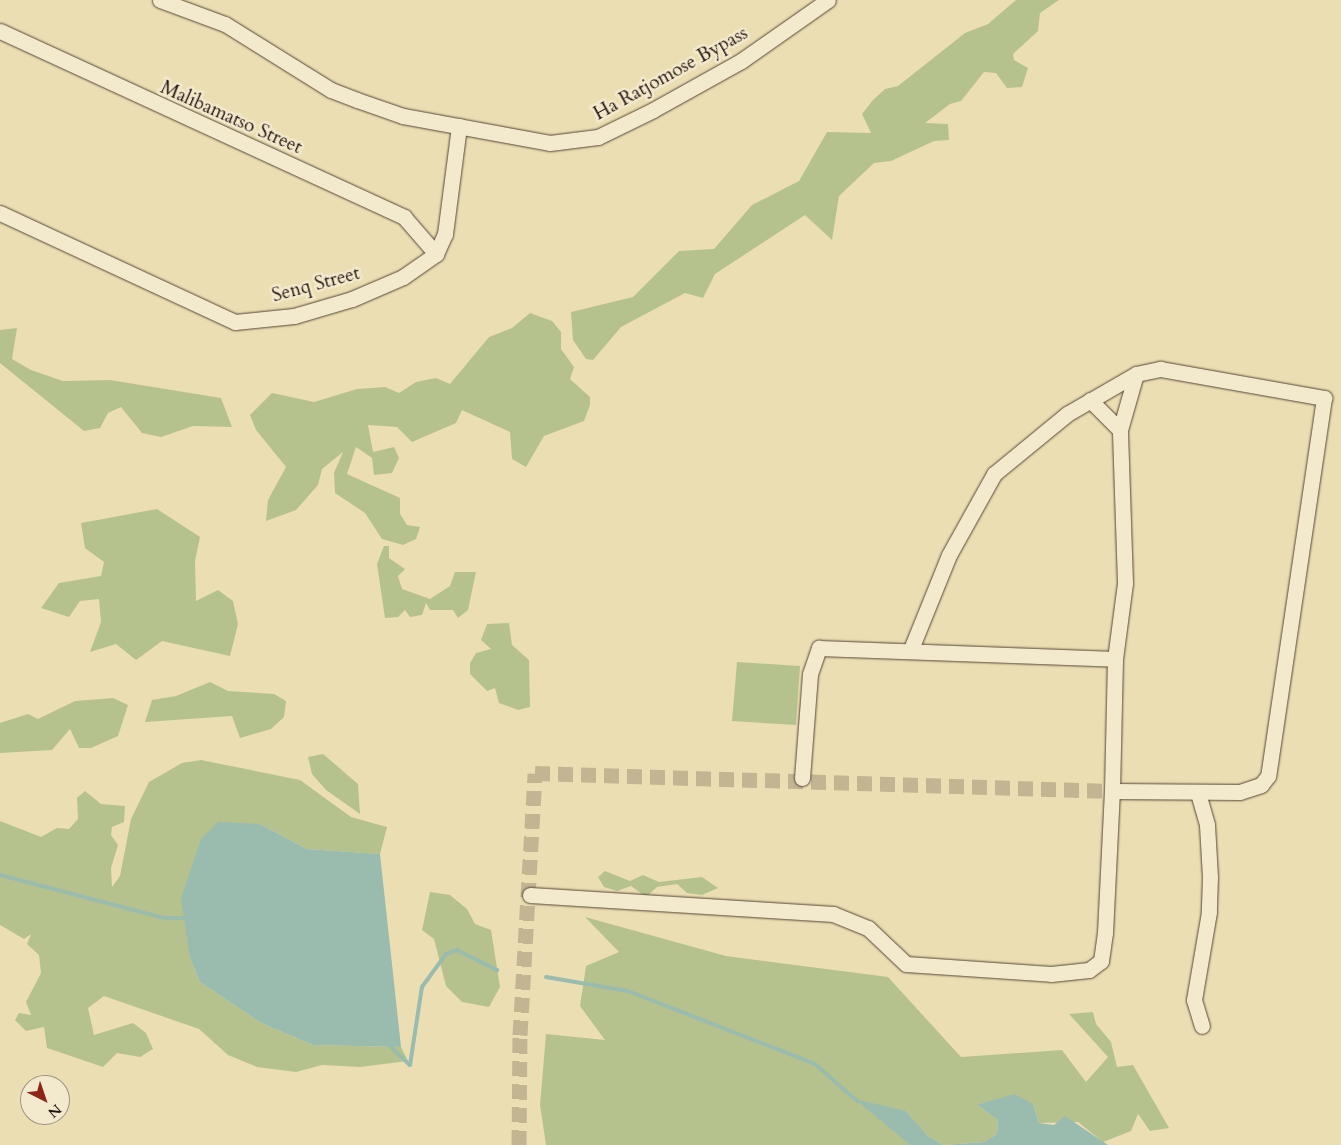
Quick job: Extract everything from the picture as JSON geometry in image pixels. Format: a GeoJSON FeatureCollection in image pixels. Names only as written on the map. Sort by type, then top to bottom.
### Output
{"type":"FeatureCollection","features":[{"type":"Feature","properties":{"kind":"street","name":"Ha Ratjomose Bypass"},"geometry":{"type":"LineString","coordinates":[[160,0],[225,24],[331,90],[403,116],[539,142],[598,137],[741,61],[828,0]]}},
{"type":"Feature","properties":{"kind":"street","name":"Malibamatso Street"},"geometry":{"type":"LineString","coordinates":[[0,31],[404,217],[436,254]]}},
{"type":"Feature","properties":{"kind":"street"},"geometry":{"type":"LineString","coordinates":[[436,254],[445,234],[459,126]]}},
{"type":"Feature","properties":{"kind":"street","name":"Senq Street"},"geometry":{"type":"LineString","coordinates":[[0,213],[235,322],[294,316],[352,299],[403,277],[436,254]]}},
{"type":"Feature","properties":{"kind":"street"},"geometry":{"type":"LineString","coordinates":[[911,649],[949,555],[994,474],[1090,400],[1136,374],[1160,370],[1324,398],[1268,776],[1261,785],[1240,792],[1198,794],[1112,791]]}},
{"type":"Feature","properties":{"kind":"street"},"geometry":{"type":"LineString","coordinates":[[530,895],[833,914],[868,928],[906,964],[1051,974],[1089,970],[1101,961],[1112,791],[1115,660],[1125,584],[1120,430],[1136,374]]}},
{"type":"Feature","properties":{"kind":"street"},"geometry":{"type":"LineString","coordinates":[[1090,400],[1120,430]]}},
{"type":"Feature","properties":{"kind":"street"},"geometry":{"type":"LineString","coordinates":[[802,778],[810,674],[819,648],[911,649],[1115,660]]}},
{"type":"Feature","properties":{"kind":"street"},"geometry":{"type":"LineString","coordinates":[[1198,794],[1206,826],[1210,877],[1209,912],[1194,1000],[1202,1026]]}},
{"type":"Feature","properties":{"kind":"green space"},"geometry":{"type":"Polygon","coordinates":[[[1016,0],[1059,0],[1040,13],[1038,31],[1013,54],[1014,60],[1028,68],[1022,87],[1007,88],[996,73],[984,72],[961,101],[950,104],[925,123],[948,124],[949,140],[934,141],[891,161],[874,163],[839,196],[832,240],[805,215],[715,274],[703,298],[685,293],[621,327],[593,360],[586,359],[573,340],[571,312],[633,297],[679,251],[714,249],[752,205],[799,181],[827,132],[871,133],[862,114],[873,100],[885,89],[898,86],[965,33],[988,24],[1016,0]]]}},
{"type":"Feature","properties":{"kind":"green space"},"geometry":{"type":"Polygon","coordinates":[[[530,313],[552,321],[561,332],[561,349],[574,367],[570,379],[590,397],[590,405],[584,421],[544,436],[526,467],[512,459],[510,432],[462,410],[456,423],[412,442],[397,427],[368,425],[373,452],[394,447],[399,458],[392,473],[374,475],[372,458],[356,447],[347,474],[400,498],[400,514],[407,525],[420,527],[416,539],[403,545],[382,539],[365,513],[335,493],[334,473],[343,452],[322,469],[318,485],[296,510],[266,521],[268,500],[286,467],[256,430],[250,415],[272,393],[314,402],[357,389],[385,387],[399,393],[416,382],[436,378],[450,384],[489,337],[512,328],[530,313]]]}},
{"type":"Feature","properties":{"kind":"green space"},"geometry":{"type":"Polygon","coordinates":[[[17,328],[12,359],[31,370],[63,381],[110,380],[221,398],[232,427],[193,426],[161,437],[142,433],[121,407],[108,413],[100,428],[84,431],[0,363],[0,330],[17,328]]]}},
{"type":"Feature","properties":{"kind":"green space"},"geometry":{"type":"Polygon","coordinates":[[[157,509],[200,537],[195,561],[196,601],[218,590],[233,601],[238,624],[230,656],[162,641],[136,660],[116,644],[90,652],[101,622],[99,599],[80,601],[69,617],[41,608],[59,583],[101,576],[104,562],[85,548],[81,523],[157,509]]]}},
{"type":"Feature","properties":{"kind":"green space"},"geometry":{"type":"Polygon","coordinates":[[[384,546],[389,546],[389,558],[405,569],[398,576],[402,589],[430,599],[450,586],[455,572],[476,572],[468,610],[458,618],[453,610],[430,610],[426,603],[422,615],[410,617],[405,610],[398,617],[385,618],[377,564],[384,546]]]}},
{"type":"Feature","properties":{"kind":"green space"},"geometry":{"type":"Polygon","coordinates":[[[509,623],[512,645],[529,660],[530,707],[518,710],[499,703],[495,688],[487,691],[470,674],[470,663],[476,653],[491,649],[481,640],[487,624],[509,623]]]}},
{"type":"Feature","properties":{"kind":"green space"},"geometry":{"type":"Polygon","coordinates":[[[737,662],[800,666],[796,725],[732,721],[737,662]]]}},
{"type":"Feature","properties":{"kind":"green space"},"geometry":{"type":"Polygon","coordinates":[[[210,682],[228,691],[274,694],[286,701],[284,717],[271,729],[240,738],[232,716],[145,722],[152,700],[176,696],[210,682]]]}},
{"type":"Feature","properties":{"kind":"green space"},"geometry":{"type":"Polygon","coordinates":[[[113,698],[128,705],[118,736],[91,748],[79,748],[70,729],[52,750],[0,753],[0,723],[28,714],[38,719],[75,701],[113,698]]]}},
{"type":"Feature","properties":{"kind":"green space"},"geometry":{"type":"Polygon","coordinates":[[[323,754],[358,784],[360,814],[326,790],[312,774],[308,757],[323,754]]]}},
{"type":"Feature","properties":{"kind":"green space"},"geometry":{"type":"Polygon","coordinates":[[[201,760],[300,780],[351,817],[387,827],[380,854],[307,849],[260,824],[190,958],[200,982],[261,1023],[313,1045],[401,1047],[408,1061],[360,1067],[322,1065],[296,1072],[257,1067],[228,1055],[199,1029],[104,996],[88,1008],[94,1035],[133,1023],[146,1033],[153,1049],[140,1057],[117,1053],[103,1067],[47,1048],[44,1027],[26,1031],[15,1020],[19,1013],[31,1015],[26,1002],[41,973],[39,955],[27,944],[31,934],[24,939],[0,925],[0,821],[41,837],[57,828],[69,829],[78,819],[77,798],[85,791],[101,804],[125,806],[124,822],[112,827],[111,835],[118,845],[111,868],[112,887],[120,876],[131,819],[149,782],[182,763],[201,760]]]}},
{"type":"Feature","properties":{"kind":"green space"},"geometry":{"type":"Polygon","coordinates":[[[605,871],[630,881],[643,875],[659,882],[702,877],[718,888],[702,895],[687,893],[677,884],[657,887],[646,897],[631,886],[617,891],[604,887],[598,877],[605,871]]]}},
{"type":"Feature","properties":{"kind":"green space"},"geometry":{"type":"Polygon","coordinates":[[[430,892],[450,895],[467,909],[475,924],[491,930],[500,987],[489,1007],[462,1002],[446,986],[434,939],[422,930],[430,892]]]}},
{"type":"Feature","properties":{"kind":"green space"},"geometry":{"type":"Polygon","coordinates":[[[585,917],[726,956],[888,977],[961,1057],[1062,1050],[1086,1082],[1108,1057],[1069,1014],[1093,1012],[1096,1024],[1111,1042],[1117,1067],[1133,1065],[1169,1128],[1150,1131],[1138,1114],[1131,1131],[1103,1142],[1078,1122],[1039,1123],[1033,1104],[977,1105],[998,1120],[997,1134],[984,1142],[943,1145],[928,1136],[906,1111],[899,1135],[910,1145],[546,1145],[540,1105],[546,1034],[605,1040],[580,1006],[586,966],[619,952],[585,917]]]}},
{"type":"Feature","properties":{"kind":"shaded area"},"geometry":{"type":"Polygon","coordinates":[[[218,822],[260,824],[307,849],[380,854],[401,1047],[313,1045],[261,1023],[200,982],[190,958],[181,898],[201,839],[218,822]]]}},
{"type":"Feature","properties":{"kind":"shaded area"},"geometry":{"type":"Polygon","coordinates":[[[1014,1094],[1033,1104],[1039,1123],[1054,1125],[1065,1116],[1108,1145],[943,1145],[984,1142],[997,1134],[998,1120],[977,1105],[1014,1094]]]}},
{"type":"Feature","properties":{"kind":"shaded area"},"geometry":{"type":"Polygon","coordinates":[[[855,1099],[906,1111],[928,1136],[943,1145],[910,1145],[855,1099]]]}},
{"type":"Feature","properties":{"kind":"waterway"},"geometry":{"type":"LineString","coordinates":[[0,875],[164,918],[187,918]]}},
{"type":"Feature","properties":{"kind":"waterway"},"geometry":{"type":"LineString","coordinates":[[388,1044],[410,1065],[422,987],[446,954],[457,950],[497,970]]}},
{"type":"Feature","properties":{"kind":"waterway"},"geometry":{"type":"LineString","coordinates":[[546,977],[628,991],[815,1064],[857,1101]]}},
{"type":"Feature","properties":{"kind":"tunnel"},"geometry":{"type":"LineString","coordinates":[[519,1145],[520,1035],[535,773],[1112,791]]}}]}
